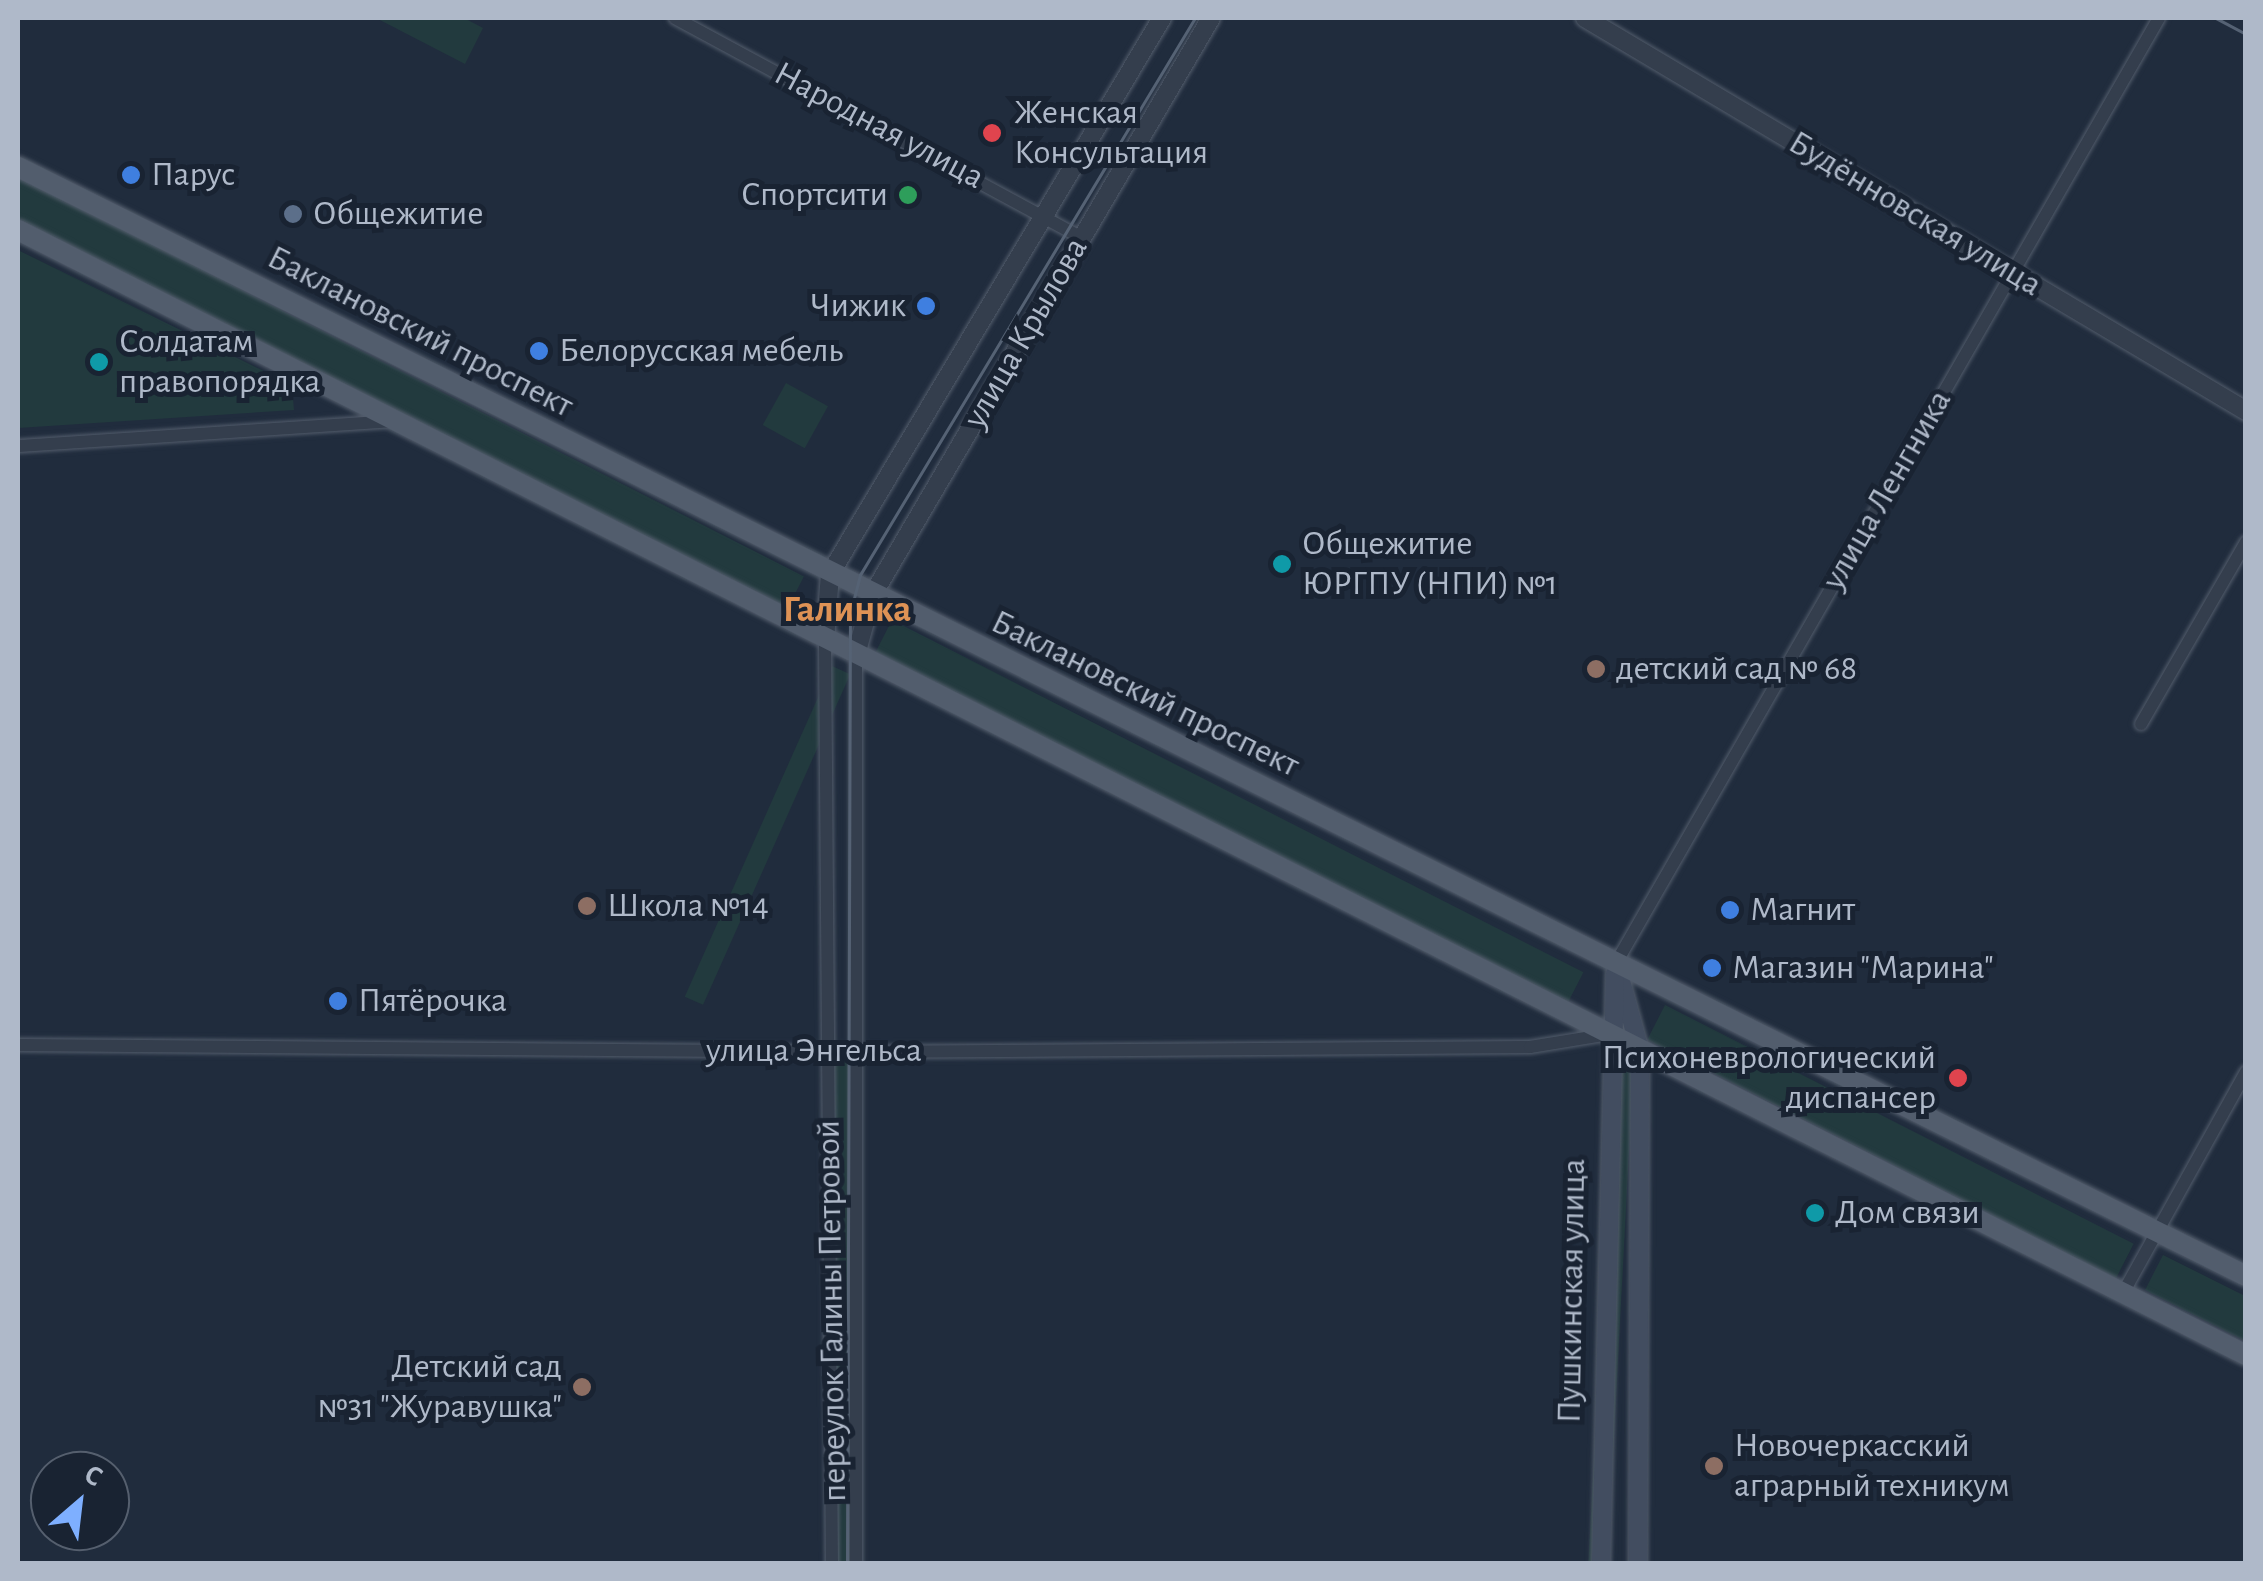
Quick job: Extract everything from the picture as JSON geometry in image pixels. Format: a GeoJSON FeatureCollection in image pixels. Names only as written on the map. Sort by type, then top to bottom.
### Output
{"type":"FeatureCollection","features":[{"type":"Feature","properties":{"kind":"main road","name":"Баклановский проспект"},"geometry":{"type":"LineString","coordinates":[[18,166],[872,596],[2246,1276]]}},
{"type":"Feature","properties":{"kind":"main road"},"geometry":{"type":"LineString","coordinates":[[19,232],[2246,1355]]}},
{"type":"Feature","properties":{"kind":"main road","name":"Пушкинская улица"},"geometry":{"type":"LineString","coordinates":[[1601,1564],[1609,1034],[1616,963]]}},
{"type":"Feature","properties":{"kind":"main road","name":"Пушкинская улица"},"geometry":{"type":"LineString","coordinates":[[1616,963],[1640,1050],[1638,1564]]}},
{"type":"Feature","properties":{"kind":"street","name":"Народная улица"},"geometry":{"type":"LineString","coordinates":[[675,18],[1048,214],[1082,238]]}},
{"type":"Feature","properties":{"kind":"street","name":"улица Крылова"},"geometry":{"type":"LineString","coordinates":[[825,639],[830,574],[1162,18]]}},
{"type":"Feature","properties":{"kind":"street","name":"улица Крылова"},"geometry":{"type":"LineString","coordinates":[[856,655],[872,596],[1211,18]]}},
{"type":"Feature","properties":{"kind":"street","name":"Будённовская улица"},"geometry":{"type":"LineString","coordinates":[[1585,18],[2246,411]]}},
{"type":"Feature","properties":{"kind":"street","name":"улица Ленгника"},"geometry":{"type":"LineString","coordinates":[[1616,963],[2159,18]]}},
{"type":"Feature","properties":{"kind":"street"},"geometry":{"type":"LineString","coordinates":[[18,446],[392,422]]}},
{"type":"Feature","properties":{"kind":"street"},"geometry":{"type":"LineString","coordinates":[[2141,724],[2246,542]]}},
{"type":"Feature","properties":{"kind":"street","name":"переулок Галины Петровой"},"geometry":{"type":"LineString","coordinates":[[825,639],[832,1564]]}},
{"type":"Feature","properties":{"kind":"street","name":"переулок Галины Петровой"},"geometry":{"type":"LineString","coordinates":[[856,655],[860,1052],[856,1564]]}},
{"type":"Feature","properties":{"kind":"street","name":"улица Энгельса"},"geometry":{"type":"LineString","coordinates":[[18,1045],[860,1052],[1530,1047],[1609,1034]]}},
{"type":"Feature","properties":{"kind":"street"},"geometry":{"type":"LineString","coordinates":[[2123,1293],[2246,1072]]}},
{"type":"Feature","properties":{"kind":"green space"},"geometry":{"type":"Polygon","coordinates":[[[376,18],[464,18],[483,28],[465,64],[376,18]]]}},
{"type":"Feature","properties":{"kind":"green space"},"geometry":{"type":"Polygon","coordinates":[[[18,176],[804,576],[784,616],[18,225],[18,176]]]}},
{"type":"Feature","properties":{"kind":"green space"},"geometry":{"type":"Polygon","coordinates":[[[18,250],[280,379],[292,387],[294,410],[18,428],[18,250]]]}},
{"type":"Feature","properties":{"kind":"green space"},"geometry":{"type":"Polygon","coordinates":[[[786,383],[828,406],[805,448],[763,425],[786,383]]]}},
{"type":"Feature","properties":{"kind":"green space"},"geometry":{"type":"Polygon","coordinates":[[[892,620],[1583,972],[1564,1011],[872,658],[892,620]]]}},
{"type":"Feature","properties":{"kind":"green space"},"geometry":{"type":"Polygon","coordinates":[[[832,666],[850,674],[703,1005],[685,997],[832,666]]]}},
{"type":"Feature","properties":{"kind":"green space"},"geometry":{"type":"Polygon","coordinates":[[[1665,1005],[2134,1244],[2116,1279],[1647,1040],[1665,1005]]]}},
{"type":"Feature","properties":{"kind":"green space"},"geometry":{"type":"Polygon","coordinates":[[[1615,1055],[1634,1056],[1607,1564],[1588,1563],[1615,1055]]]}},
{"type":"Feature","properties":{"kind":"green space"},"geometry":{"type":"Polygon","coordinates":[[[853,1057],[851,1561],[836,1561],[834,1058],[853,1057]]]}},
{"type":"Feature","properties":{"kind":"green space"},"geometry":{"type":"Polygon","coordinates":[[[2163,1255],[2245,1296],[2245,1341],[2145,1290],[2163,1255]]]}},
{"type":"Feature","properties":{"kind":"tram line"},"geometry":{"type":"LineString","coordinates":[[847,1564],[850,614],[860,575],[1195,18]]}},
{"type":"Feature","properties":{"kind":"tram line"},"geometry":{"type":"LineString","coordinates":[[2216,18],[2246,34]]}},
{"type":"Feature","properties":{"kind":"place","name":"Женская Консультация"},"geometry":{"type":"Point","coordinates":[992,133]}},
{"type":"Feature","properties":{"kind":"place","name":"Парус"},"geometry":{"type":"Point","coordinates":[131,175]}},
{"type":"Feature","properties":{"kind":"place","name":"Спортсити"},"geometry":{"type":"Point","coordinates":[908,195]}},
{"type":"Feature","properties":{"kind":"place","name":"Общежитие"},"geometry":{"type":"Point","coordinates":[293,214]}},
{"type":"Feature","properties":{"kind":"place","name":"Чижик"},"geometry":{"type":"Point","coordinates":[926,306]}},
{"type":"Feature","properties":{"kind":"place","name":"Белорусская мебель"},"geometry":{"type":"Point","coordinates":[539,351]}},
{"type":"Feature","properties":{"kind":"place","name":"Солдатам правопорядка"},"geometry":{"type":"Point","coordinates":[99,362]}},
{"type":"Feature","properties":{"kind":"place","name":"Общежитие ЮРГПУ (НПИ) №1"},"geometry":{"type":"Point","coordinates":[1282,564]}},
{"type":"Feature","properties":{"kind":"place","name":"детский сад № 68"},"geometry":{"type":"Point","coordinates":[1596,669]}},
{"type":"Feature","properties":{"kind":"place","name":"Школа №14"},"geometry":{"type":"Point","coordinates":[587,906]}},
{"type":"Feature","properties":{"kind":"place","name":"Магнит"},"geometry":{"type":"Point","coordinates":[1730,910]}},
{"type":"Feature","properties":{"kind":"place","name":"Магазин \"Марина\""},"geometry":{"type":"Point","coordinates":[1712,968]}},
{"type":"Feature","properties":{"kind":"place","name":"Пятёрочка"},"geometry":{"type":"Point","coordinates":[338,1001]}},
{"type":"Feature","properties":{"kind":"place","name":"Психоневрологический диспансер"},"geometry":{"type":"Point","coordinates":[1958,1078]}},
{"type":"Feature","properties":{"kind":"place","name":"Дом связи"},"geometry":{"type":"Point","coordinates":[1815,1213]}},
{"type":"Feature","properties":{"kind":"place","name":"Детский сад №31 \"Журавушка\""},"geometry":{"type":"Point","coordinates":[582,1387]}},
{"type":"Feature","properties":{"kind":"place","name":"Новочеркасский аграрный техникум"},"geometry":{"type":"Point","coordinates":[1714,1466]}},
{"type":"Feature","properties":{"kind":"district","name":"Галинка"},"geometry":{"type":"Point","coordinates":[847,611]}}]}
